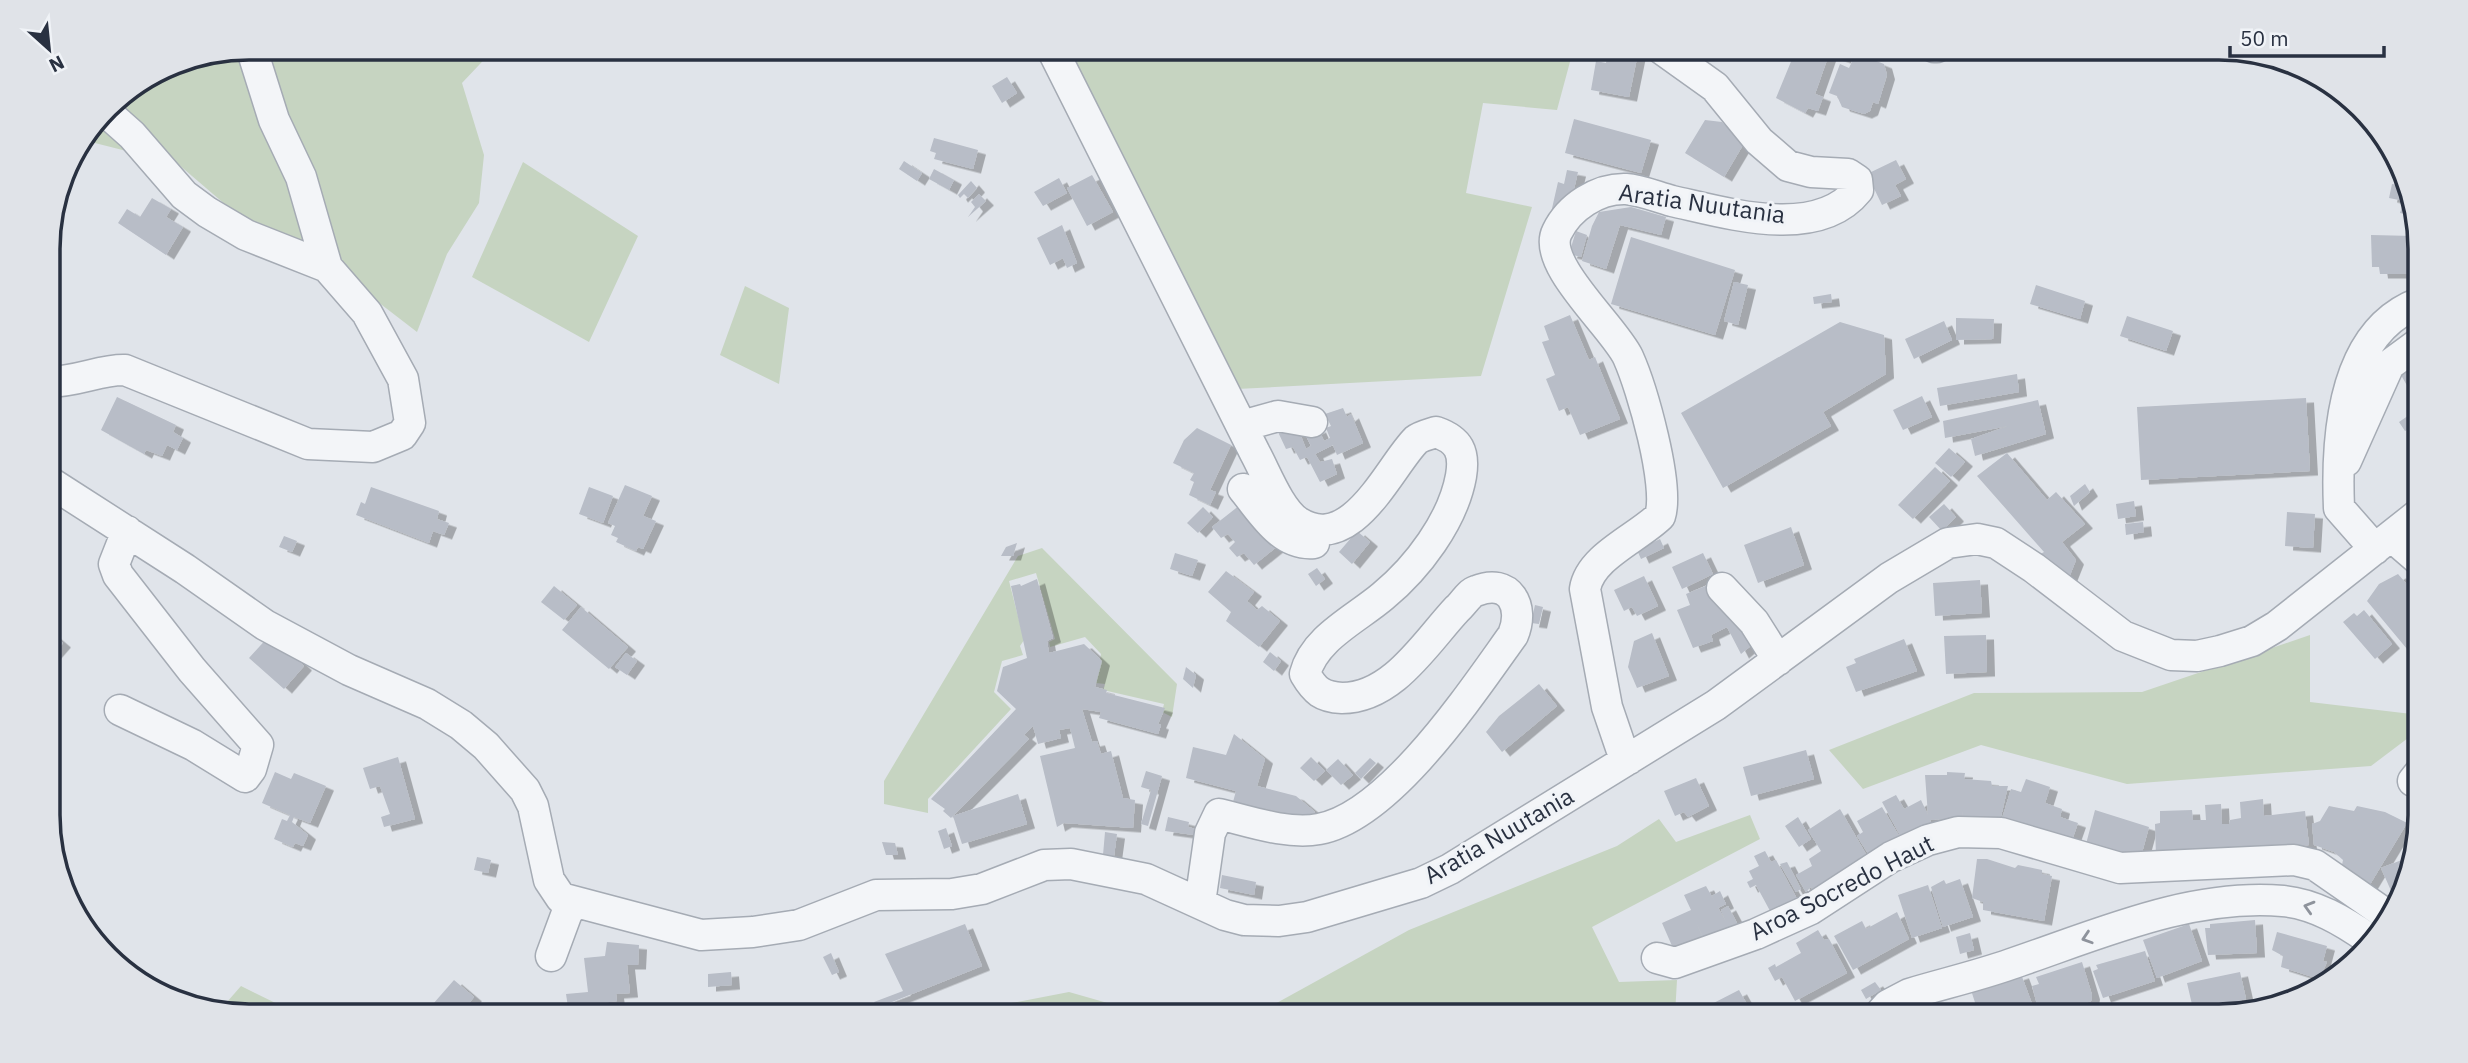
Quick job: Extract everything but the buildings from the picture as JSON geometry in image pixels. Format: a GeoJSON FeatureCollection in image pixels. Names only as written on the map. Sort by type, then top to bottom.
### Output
{"type":"FeatureCollection","features":[{"type":"Feature","properties":{"kind":"street"},"geometry":{"type":"LineString","coordinates":[[60,382],[71,382],[112,369],[125,370],[308,444],[373,447],[402,435],[410,423],[403,379],[367,313],[327,267],[301,177],[274,120],[255,60]]}},
{"type":"Feature","properties":{"kind":"street"},"geometry":{"type":"LineString","coordinates":[[1058,60],[1282,502],[1298,521],[1320,528],[1340,524]]}},
{"type":"Feature","properties":{"kind":"street","name":"Aratia Nuutania"},"geometry":{"type":"LineString","coordinates":[[1629,760],[1621,748],[1606,707],[1585,589],[1587,578],[1597,562],[1637,537],[1660,516],[1664,490],[1628,357],[1569,278],[1554,243],[1557,232],[1590,197],[1608,190],[1628,189],[1714,209],[1791,218],[1819,216],[1848,202],[1858,190],[1857,180],[1848,174],[1811,172],[1788,166],[1751,132],[1716,87],[1678,60]]}},
{"type":"Feature","properties":{"kind":"street"},"geometry":{"type":"LineString","coordinates":[[113,118],[132,135],[184,195],[207,212],[246,235],[327,267]]}},
{"type":"Feature","properties":{"kind":"street"},"geometry":{"type":"LineString","coordinates":[[2408,309],[2388,319],[2358,367],[2340,427],[2339,508],[2383,542],[2408,555]]}},
{"type":"Feature","properties":{"kind":"street"},"geometry":{"type":"LineString","coordinates":[[2340,474],[2389,365],[2408,351]]}},
{"type":"Feature","properties":{"kind":"street"},"geometry":{"type":"LineString","coordinates":[[1242,426],[1279,415],[1312,422]]}},
{"type":"Feature","properties":{"kind":"street"},"geometry":{"type":"LineString","coordinates":[[1200,903],[1210,833],[1219,814],[1295,829],[1320,829],[1353,815],[1389,789],[1432,742],[1513,635],[1520,620],[1518,607],[1510,595],[1495,587],[1475,591],[1406,667],[1376,691],[1350,698],[1327,697],[1315,691],[1305,674],[1308,660],[1324,641],[1386,594],[1419,560],[1445,520],[1459,488],[1463,462],[1460,448],[1451,437],[1436,432],[1417,439],[1374,499],[1319,542],[1295,542],[1284,536],[1243,489]]}},
{"type":"Feature","properties":{"kind":"street"},"geometry":{"type":"LineString","coordinates":[[60,489],[265,625],[349,670],[427,704],[486,746],[507,767],[533,806],[554,891],[561,898],[577,904]]}},
{"type":"Feature","properties":{"kind":"street","name":"Aratia Nuutania"},"geometry":{"type":"LineString","coordinates":[[577,904],[701,936],[799,925],[876,895],[982,889],[1044,865],[1093,866],[1146,879],[1244,920],[1279,921],[1347,907],[1409,887],[1450,869],[1716,705],[1889,578],[1943,545],[1962,540],[1996,543],[2034,568],[2123,636],[2171,655],[2197,656],[2252,641],[2277,626],[2408,522]]}},
{"type":"Feature","properties":{"kind":"street"},"geometry":{"type":"LineString","coordinates":[[120,710],[193,746],[245,777],[251,769],[258,744],[192,670],[118,575],[114,564],[127,531]]}},
{"type":"Feature","properties":{"kind":"street"},"geometry":{"type":"LineString","coordinates":[[1722,588],[1754,622],[1778,660]]}},
{"type":"Feature","properties":{"kind":"street","name":"Aroa Socredo Haut"},"geometry":{"type":"LineString","coordinates":[[1657,958],[1675,963],[1756,934],[1811,909],[1891,857],[1928,840],[1958,832],[2001,833],[2120,868],[2305,863],[2315,865],[2336,877],[2382,911]]}},
{"type":"Feature","properties":{"kind":"street"},"geometry":{"type":"LineString","coordinates":[[1891,1003],[1909,994],[2155,917],[2225,901],[2256,900],[2301,905],[2335,916],[2364,936]]}},
{"type":"Feature","properties":{"kind":"street"},"geometry":{"type":"LineString","coordinates":[[551,956],[568,910],[577,904]]}},
{"type":"Feature","properties":{"kind":"green space"},"geometry":{"type":"Polygon","coordinates":[[[248,60],[484,60],[462,83],[484,155],[479,203],[447,254],[417,332],[304,245],[234,212],[178,164],[93,142],[115,115],[143,91],[199,66],[248,60]]]}},
{"type":"Feature","properties":{"kind":"green space"},"geometry":{"type":"Polygon","coordinates":[[[1073,60],[1570,60],[1557,110],[1483,103],[1466,193],[1532,207],[1481,376],[1237,389],[1073,60]]]}},
{"type":"Feature","properties":{"kind":"green space"},"geometry":{"type":"Polygon","coordinates":[[[523,162],[638,236],[589,342],[472,277],[523,162]]]}},
{"type":"Feature","properties":{"kind":"green space"},"geometry":{"type":"Polygon","coordinates":[[[745,286],[789,308],[779,384],[720,355],[745,286]]]}},
{"type":"Feature","properties":{"kind":"green space"},"geometry":{"type":"Polygon","coordinates":[[[1042,548],[1177,684],[1172,717],[1162,712],[1164,704],[1103,690],[1105,684],[1096,683],[1101,654],[1085,637],[1050,647],[1049,642],[1055,639],[1036,573],[1009,581],[1024,640],[1020,646],[1023,655],[1002,661],[994,692],[1011,709],[928,799],[928,813],[884,804],[884,781],[1018,556],[1042,548]]]}},
{"type":"Feature","properties":{"kind":"green space"},"geometry":{"type":"Polygon","coordinates":[[[2310,635],[2310,702],[2408,714],[2408,738],[2371,766],[2127,784],[1981,745],[1863,789],[1829,750],[1974,693],[2142,692],[2310,635]]]}},
{"type":"Feature","properties":{"kind":"green space"},"geometry":{"type":"Polygon","coordinates":[[[1750,815],[1760,839],[1592,927],[1619,982],[1677,980],[1676,1003],[1276,1003],[1409,930],[1617,846],[1659,819],[1676,842],[1750,815]]]}},
{"type":"Feature","properties":{"kind":"green space"},"geometry":{"type":"Polygon","coordinates":[[[241,986],[278,1004],[248,1004],[227,1002],[241,986]]]}},
{"type":"Feature","properties":{"kind":"green space"},"geometry":{"type":"Polygon","coordinates":[[[1069,992],[1109,1004],[1009,1004],[1069,992]]]}}]}
